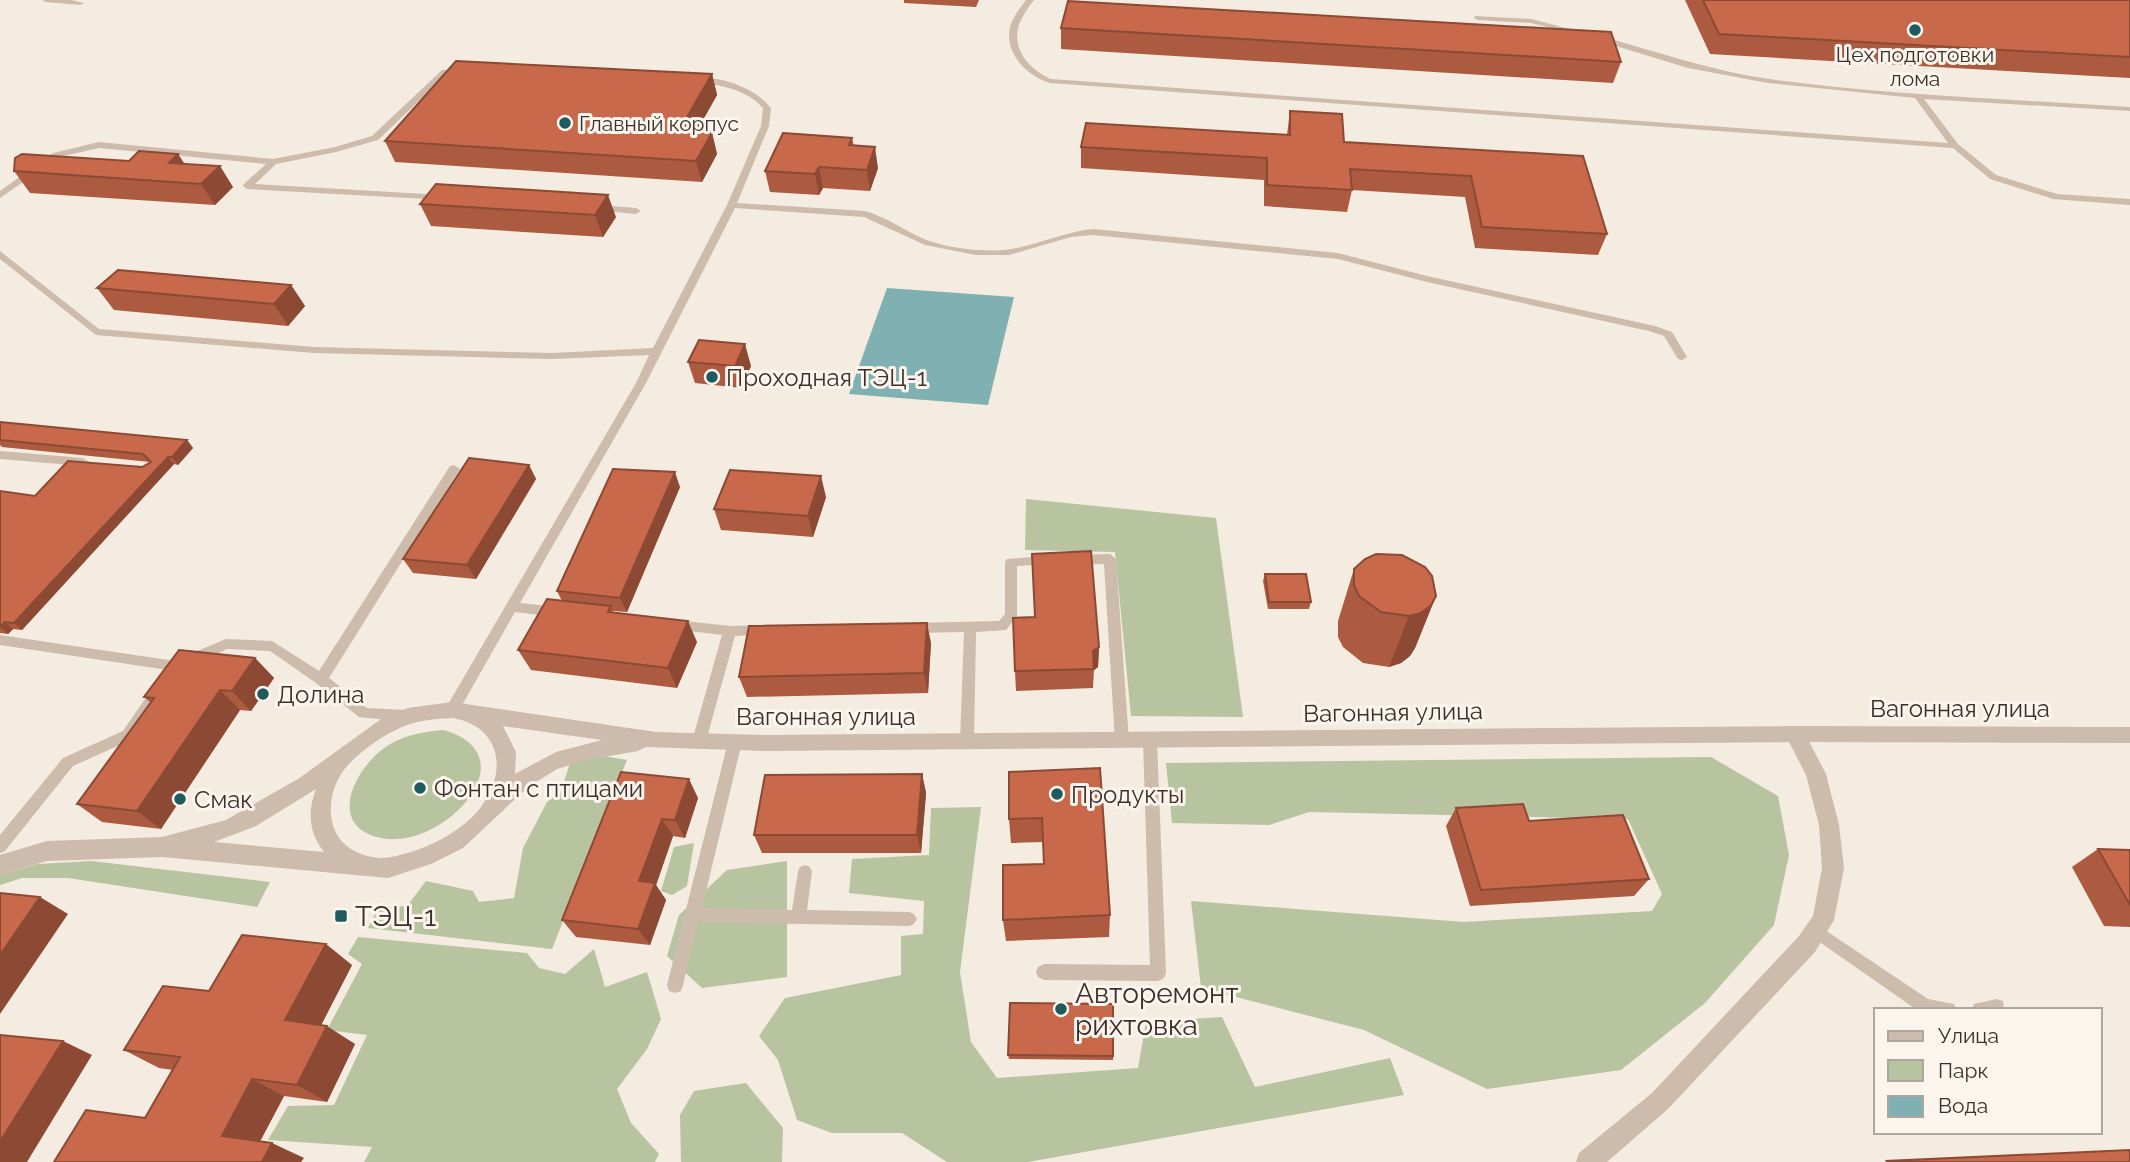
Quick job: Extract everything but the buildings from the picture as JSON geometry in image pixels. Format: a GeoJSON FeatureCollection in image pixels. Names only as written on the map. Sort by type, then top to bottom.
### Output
{"type":"FeatureCollection","features":[{"type":"Feature","properties":{"kind":"street"},"geometry":{"type":"LineString","coordinates":[[162,848],[245,821],[313,780],[382,726],[430,710],[453,710],[656,740]]}},
{"type":"Feature","properties":{"kind":"street"},"geometry":{"type":"LineString","coordinates":[[474,714],[491,725],[503,740],[508,760],[504,783],[492,806]]}},
{"type":"Feature","properties":{"kind":"street"},"geometry":{"type":"LineString","coordinates":[[1588,1162],[1660,1101],[1824,920],[1832,868],[1829,825],[1816,774],[1795,734]]}},
{"type":"Feature","properties":{"kind":"street","name":"Вагонная улица"},"geometry":{"type":"LineString","coordinates":[[656,740],[967,742],[1795,734],[2130,735]]}},
{"type":"Feature","properties":{"kind":"street"},"geometry":{"type":"LineString","coordinates":[[0,865],[47,851],[162,848],[388,868],[418,861],[436,853],[473,828],[492,806],[539,769],[570,754],[656,740]]}},
{"type":"Feature","properties":{"kind":"street"},"geometry":{"type":"LineString","coordinates":[[357,744],[336,766],[323,790],[319,815],[324,837],[339,855],[362,865]]}},
{"type":"Feature","properties":{"kind":"lane"},"geometry":{"type":"LineString","coordinates":[[46,0],[80,2]]}},
{"type":"Feature","properties":{"kind":"lane"},"geometry":{"type":"LineString","coordinates":[[1030,0],[1015,22],[1011,38],[1021,60],[1037,78],[1049,81],[1955,146]]}},
{"type":"Feature","properties":{"kind":"lane"},"geometry":{"type":"LineString","coordinates":[[1478,18],[1531,21],[1619,43],[1691,66],[1768,81],[1918,96],[2130,109]]}},
{"type":"Feature","properties":{"kind":"lane"},"geometry":{"type":"LineString","coordinates":[[0,195],[56,155],[99,145],[273,162],[336,149],[375,138],[445,72],[473,73]]}},
{"type":"Feature","properties":{"kind":"lane"},"geometry":{"type":"LineString","coordinates":[[453,710],[641,383],[732,205],[765,126],[767,108],[753,96],[720,82],[694,79]]}},
{"type":"Feature","properties":{"kind":"lane"},"geometry":{"type":"LineString","coordinates":[[1918,96],[1955,146],[1993,177],[2056,197],[2130,202]]}},
{"type":"Feature","properties":{"kind":"lane"},"geometry":{"type":"LineString","coordinates":[[273,162],[247,186],[456,199]]}},
{"type":"Feature","properties":{"kind":"lane"},"geometry":{"type":"LineString","coordinates":[[732,205],[865,214],[884,220],[922,242],[982,252],[1007,252],[1074,233],[1110,232],[1313,252],[1651,328],[1668,334],[1682,357]]}},
{"type":"Feature","properties":{"kind":"lane"},"geometry":{"type":"LineString","coordinates":[[581,207],[636,211]]}},
{"type":"Feature","properties":{"kind":"lane"},"geometry":{"type":"LineString","coordinates":[[0,254],[96,332],[314,350],[552,356],[656,351]]}},
{"type":"Feature","properties":{"kind":"lane"},"geometry":{"type":"LineString","coordinates":[[0,455],[95,463]]}},
{"type":"Feature","properties":{"kind":"lane"},"geometry":{"type":"LineString","coordinates":[[321,679],[454,468]]}},
{"type":"Feature","properties":{"kind":"lane"},"geometry":{"type":"LineString","coordinates":[[903,628],[1002,626],[1011,616],[1011,562],[1110,559],[1122,741]]}},
{"type":"Feature","properties":{"kind":"lane"},"geometry":{"type":"LineString","coordinates":[[512,607],[566,613]]}},
{"type":"Feature","properties":{"kind":"lane"},"geometry":{"type":"LineString","coordinates":[[662,623],[730,631],[770,630]]}},
{"type":"Feature","properties":{"kind":"lane"},"geometry":{"type":"LineString","coordinates":[[967,742],[970,628]]}},
{"type":"Feature","properties":{"kind":"lane"},"geometry":{"type":"LineString","coordinates":[[699,741],[730,631]]}},
{"type":"Feature","properties":{"kind":"lane"},"geometry":{"type":"LineString","coordinates":[[0,640],[175,666],[226,644],[272,646],[321,679],[363,713],[406,716]]}},
{"type":"Feature","properties":{"kind":"lane"},"geometry":{"type":"LineString","coordinates":[[0,846],[68,762],[128,735],[175,666]]}},
{"type":"Feature","properties":{"kind":"lane"},"geometry":{"type":"LineString","coordinates":[[1044,972],[1158,973],[1150,740]]}},
{"type":"Feature","properties":{"kind":"lane"},"geometry":{"type":"LineString","coordinates":[[675,985],[735,742]]}},
{"type":"Feature","properties":{"kind":"lane"},"geometry":{"type":"LineString","coordinates":[[798,917],[805,872]]}},
{"type":"Feature","properties":{"kind":"lane"},"geometry":{"type":"LineString","coordinates":[[692,915],[909,919]]}},
{"type":"Feature","properties":{"kind":"lane"},"geometry":{"type":"LineString","coordinates":[[1816,931],[1925,1006],[1936,1008]]}},
{"type":"Feature","properties":{"kind":"lane"},"geometry":{"type":"LineString","coordinates":[[1991,1008],[1997,1007]]}},
{"type":"Feature","properties":{"kind":"green space"},"geometry":{"type":"Polygon","coordinates":[[[1026,499],[1216,518],[1243,717],[1131,716],[1115,552],[1025,550],[1026,499]]]}},
{"type":"Feature","properties":{"kind":"green space"},"geometry":{"type":"Polygon","coordinates":[[[443,730],[469,743],[480,760],[479,780],[468,800],[450,818],[427,831],[402,839],[377,837],[361,829],[352,818],[350,805],[352,791],[369,763],[380,751],[398,740],[443,730]]]}},
{"type":"Feature","properties":{"kind":"green space"},"geometry":{"type":"Polygon","coordinates":[[[597,755],[627,760],[552,949],[368,928],[378,908],[407,906],[426,881],[473,891],[479,902],[514,898],[523,848],[547,802],[561,791],[570,763],[597,755]]]}},
{"type":"Feature","properties":{"kind":"green space"},"geometry":{"type":"Polygon","coordinates":[[[1711,757],[1778,796],[1789,855],[1774,925],[1705,1003],[1621,1070],[1487,1089],[1364,1030],[1201,988],[1191,901],[1464,922],[1652,911],[1662,894],[1628,819],[1309,812],[1269,825],[1172,823],[1166,763],[1711,757]]]}},
{"type":"Feature","properties":{"kind":"green space"},"geometry":{"type":"Polygon","coordinates":[[[981,807],[960,972],[971,1042],[997,1078],[1138,1068],[1146,1022],[1222,1017],[1255,1087],[1390,1058],[1404,1095],[1028,1162],[947,1162],[902,1133],[832,1133],[797,1120],[778,1060],[759,1036],[785,998],[901,975],[901,936],[923,934],[924,901],[849,893],[852,859],[929,855],[931,808],[981,807]]]}},
{"type":"Feature","properties":{"kind":"green space"},"geometry":{"type":"Polygon","coordinates":[[[694,843],[687,886],[672,895],[661,891],[674,847],[694,843]]]}},
{"type":"Feature","properties":{"kind":"green space"},"geometry":{"type":"Polygon","coordinates":[[[91,861],[270,882],[257,907],[68,878],[22,878],[0,885],[0,875],[38,864],[91,861]]]}},
{"type":"Feature","properties":{"kind":"green space"},"geometry":{"type":"Polygon","coordinates":[[[787,861],[787,977],[702,988],[667,956],[679,915],[727,870],[787,861]]]}},
{"type":"Feature","properties":{"kind":"green space"},"geometry":{"type":"Polygon","coordinates":[[[358,937],[527,953],[539,968],[565,974],[594,949],[605,987],[647,972],[661,1019],[647,1049],[617,1089],[631,1123],[659,1154],[655,1162],[364,1162],[372,1147],[268,1140],[288,1106],[334,1105],[367,1035],[327,1030],[362,964],[348,954],[358,937]]]}},
{"type":"Feature","properties":{"kind":"green space"},"geometry":{"type":"Polygon","coordinates":[[[746,1083],[783,1128],[782,1162],[681,1162],[680,1115],[694,1091],[746,1083]]]}},
{"type":"Feature","properties":{"kind":"water"},"geometry":{"type":"Polygon","coordinates":[[[887,288],[1014,297],[988,405],[849,394],[887,288]]]}},
{"type":"Feature","properties":{"kind":"place","name":"Цех подготовки лома"},"geometry":{"type":"Point","coordinates":[1915,30]}},
{"type":"Feature","properties":{"kind":"place","name":"Главный корпус"},"geometry":{"type":"Point","coordinates":[565,123]}},
{"type":"Feature","properties":{"kind":"place","name":"Проходная ТЭЦ-1"},"geometry":{"type":"Point","coordinates":[712,377]}},
{"type":"Feature","properties":{"kind":"place","name":"Долина"},"geometry":{"type":"Point","coordinates":[263,694]}},
{"type":"Feature","properties":{"kind":"place","name":"Фонтан с птицами"},"geometry":{"type":"Point","coordinates":[420,788]}},
{"type":"Feature","properties":{"kind":"place","name":"Продукты"},"geometry":{"type":"Point","coordinates":[1057,794]}},
{"type":"Feature","properties":{"kind":"place","name":"Смак"},"geometry":{"type":"Point","coordinates":[180,799]}},
{"type":"Feature","properties":{"kind":"place","name":"ТЭЦ-1"},"geometry":{"type":"Point","coordinates":[341,916]}},
{"type":"Feature","properties":{"kind":"place","name":"Авторемонт рихтовка"},"geometry":{"type":"Point","coordinates":[1061,1009]}}]}
